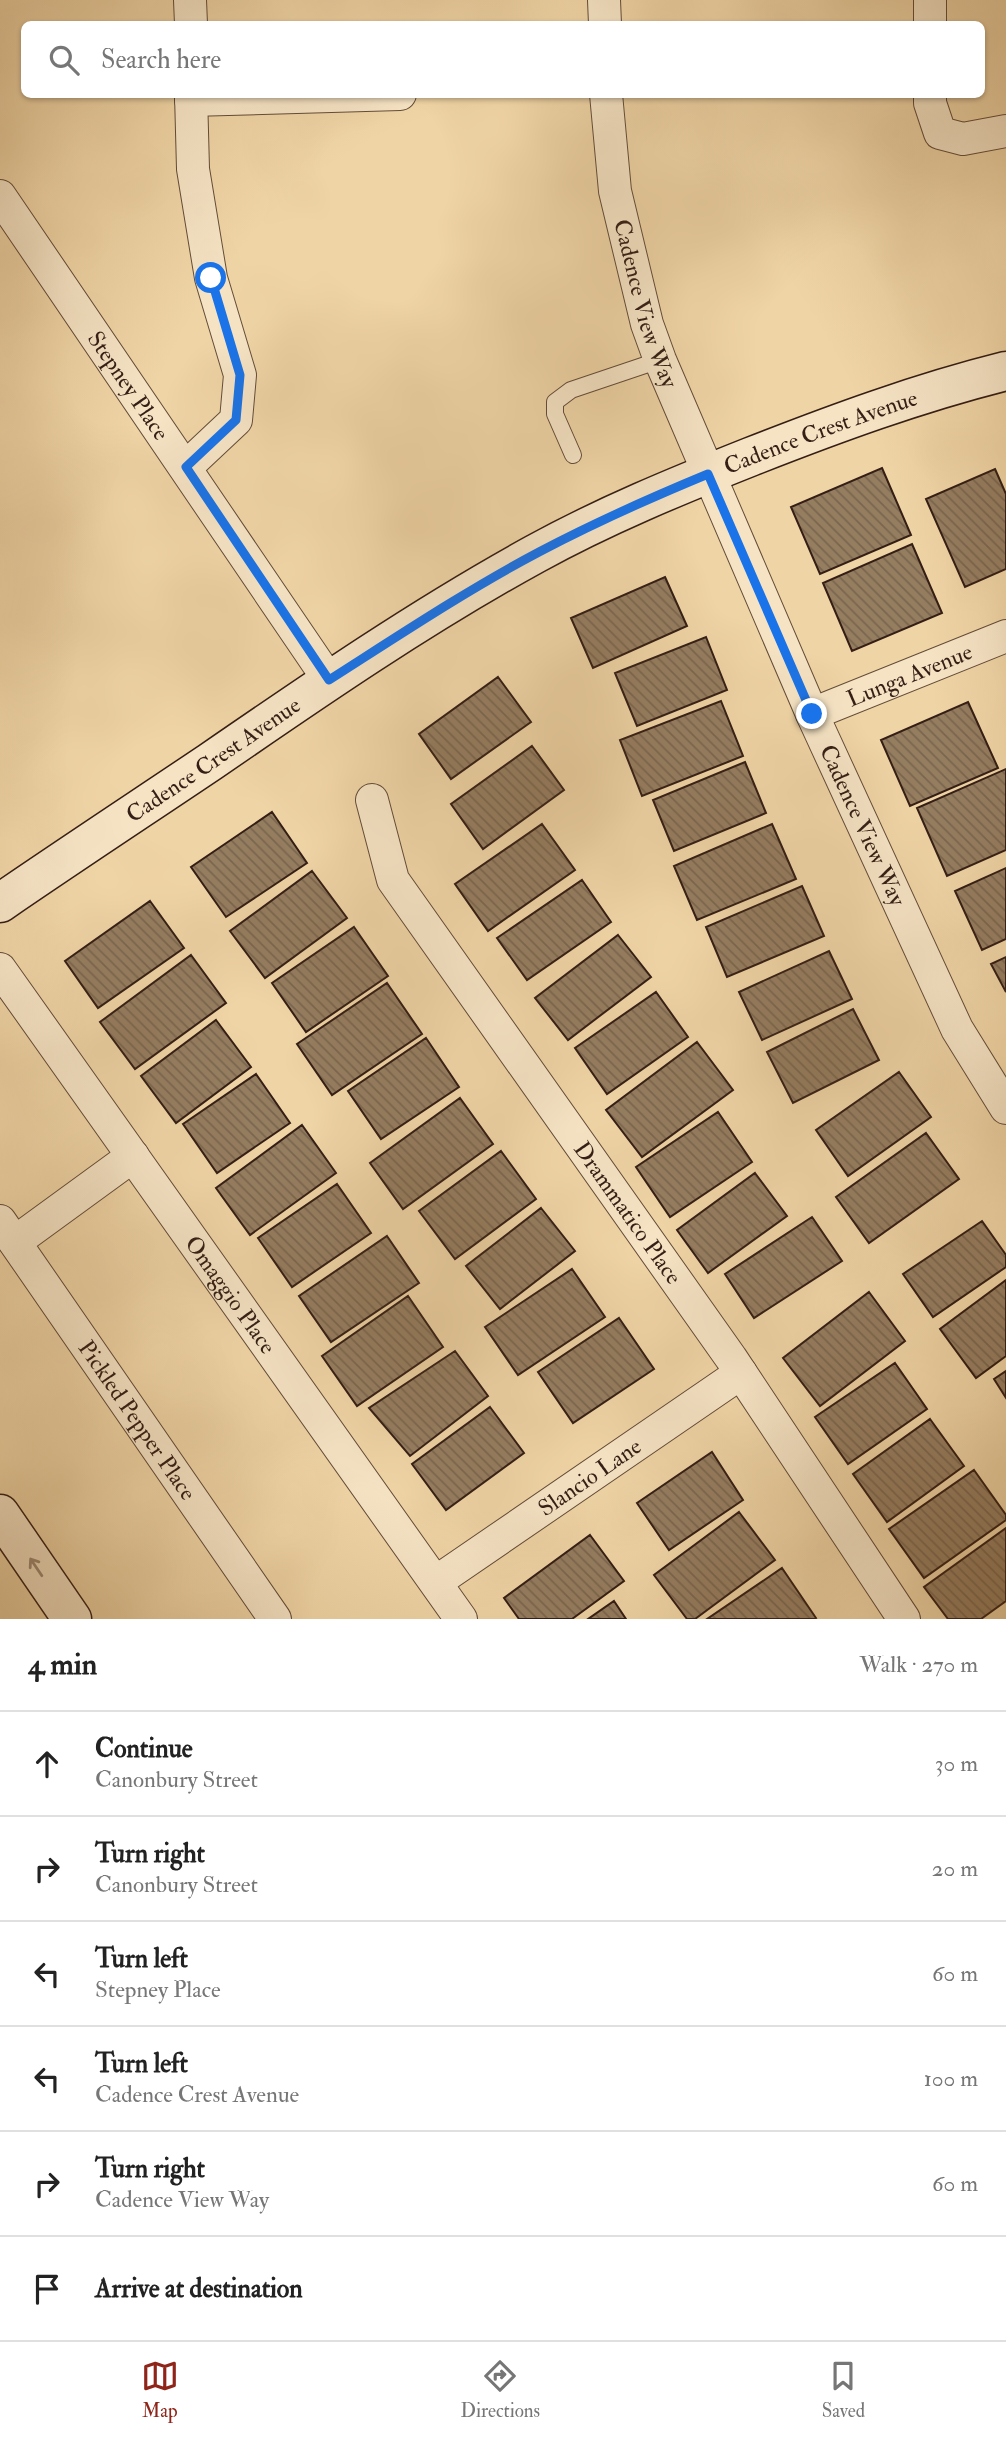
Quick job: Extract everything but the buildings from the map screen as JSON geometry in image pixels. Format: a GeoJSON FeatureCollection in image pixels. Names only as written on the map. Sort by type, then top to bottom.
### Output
{"type":"FeatureCollection","features":[{"type":"Feature","properties":{"kind":"street"},"geometry":{"type":"LineString","coordinates":[[190,0],[191,21]]}},
{"type":"Feature","properties":{"kind":"street"},"geometry":{"type":"LineString","coordinates":[[604,0],[605,21]]}},
{"type":"Feature","properties":{"kind":"street"},"geometry":{"type":"LineString","coordinates":[[930,0],[930,21]]}},
{"type":"Feature","properties":{"kind":"street"},"geometry":{"type":"LineString","coordinates":[[186,467],[236,420],[240,375],[211,278],[193,169],[191,98]]}},
{"type":"Feature","properties":{"kind":"street","name":"Cadence View Way"},"geometry":{"type":"LineString","coordinates":[[606,98],[615,191],[647,324],[660,360],[812,714],[957,1029],[1006,1108]]}},
{"type":"Feature","properties":{"kind":"street"},"geometry":{"type":"LineString","coordinates":[[930,98],[940,133],[963,139],[1006,131]]}},
{"type":"Feature","properties":{"kind":"street","name":"Stepney Place"},"geometry":{"type":"LineString","coordinates":[[0,196],[329,680]]}},
{"type":"Feature","properties":{"kind":"street","name":"Cadence Crest Avenue"},"geometry":{"type":"LineString","coordinates":[[4,893],[329,680],[537,553],[708,474],[846,419],[923,393],[1006,371]]}},
{"type":"Feature","properties":{"kind":"street","name":"Lunga Avenue"},"geometry":{"type":"LineString","coordinates":[[812,714],[1006,636]]}},
{"type":"Feature","properties":{"kind":"street","name":"Drammatico Place"},"geometry":{"type":"LineString","coordinates":[[372,800],[393,880],[741,1373],[904,1619]]}},
{"type":"Feature","properties":{"kind":"street","name":"Omaggio Place"},"geometry":{"type":"LineString","coordinates":[[0,969],[461,1619]]}},
{"type":"Feature","properties":{"kind":"street"},"geometry":{"type":"LineString","coordinates":[[7,1231],[133,1156]]}},
{"type":"Feature","properties":{"kind":"street","name":"Pickled Pepper Place"},"geometry":{"type":"LineString","coordinates":[[7,1231],[275,1619]]}},
{"type":"Feature","properties":{"kind":"street","name":"Slancio Lane"},"geometry":{"type":"LineString","coordinates":[[436,1582],[741,1373]]}},
{"type":"Feature","properties":{"kind":"street"},"geometry":{"type":"LineString","coordinates":[[0,1514],[72,1619]]}},
{"type":"Feature","properties":{"kind":"lane"},"geometry":{"type":"LineString","coordinates":[[573,455],[555,414],[555,402],[571,390],[660,360]]}},
{"type":"Feature","properties":{"kind":"route"},"geometry":{"type":"LineString","coordinates":[[211,278],[240,375],[236,420],[186,467],[329,680],[537,553],[708,474],[812,714]]}}]}
